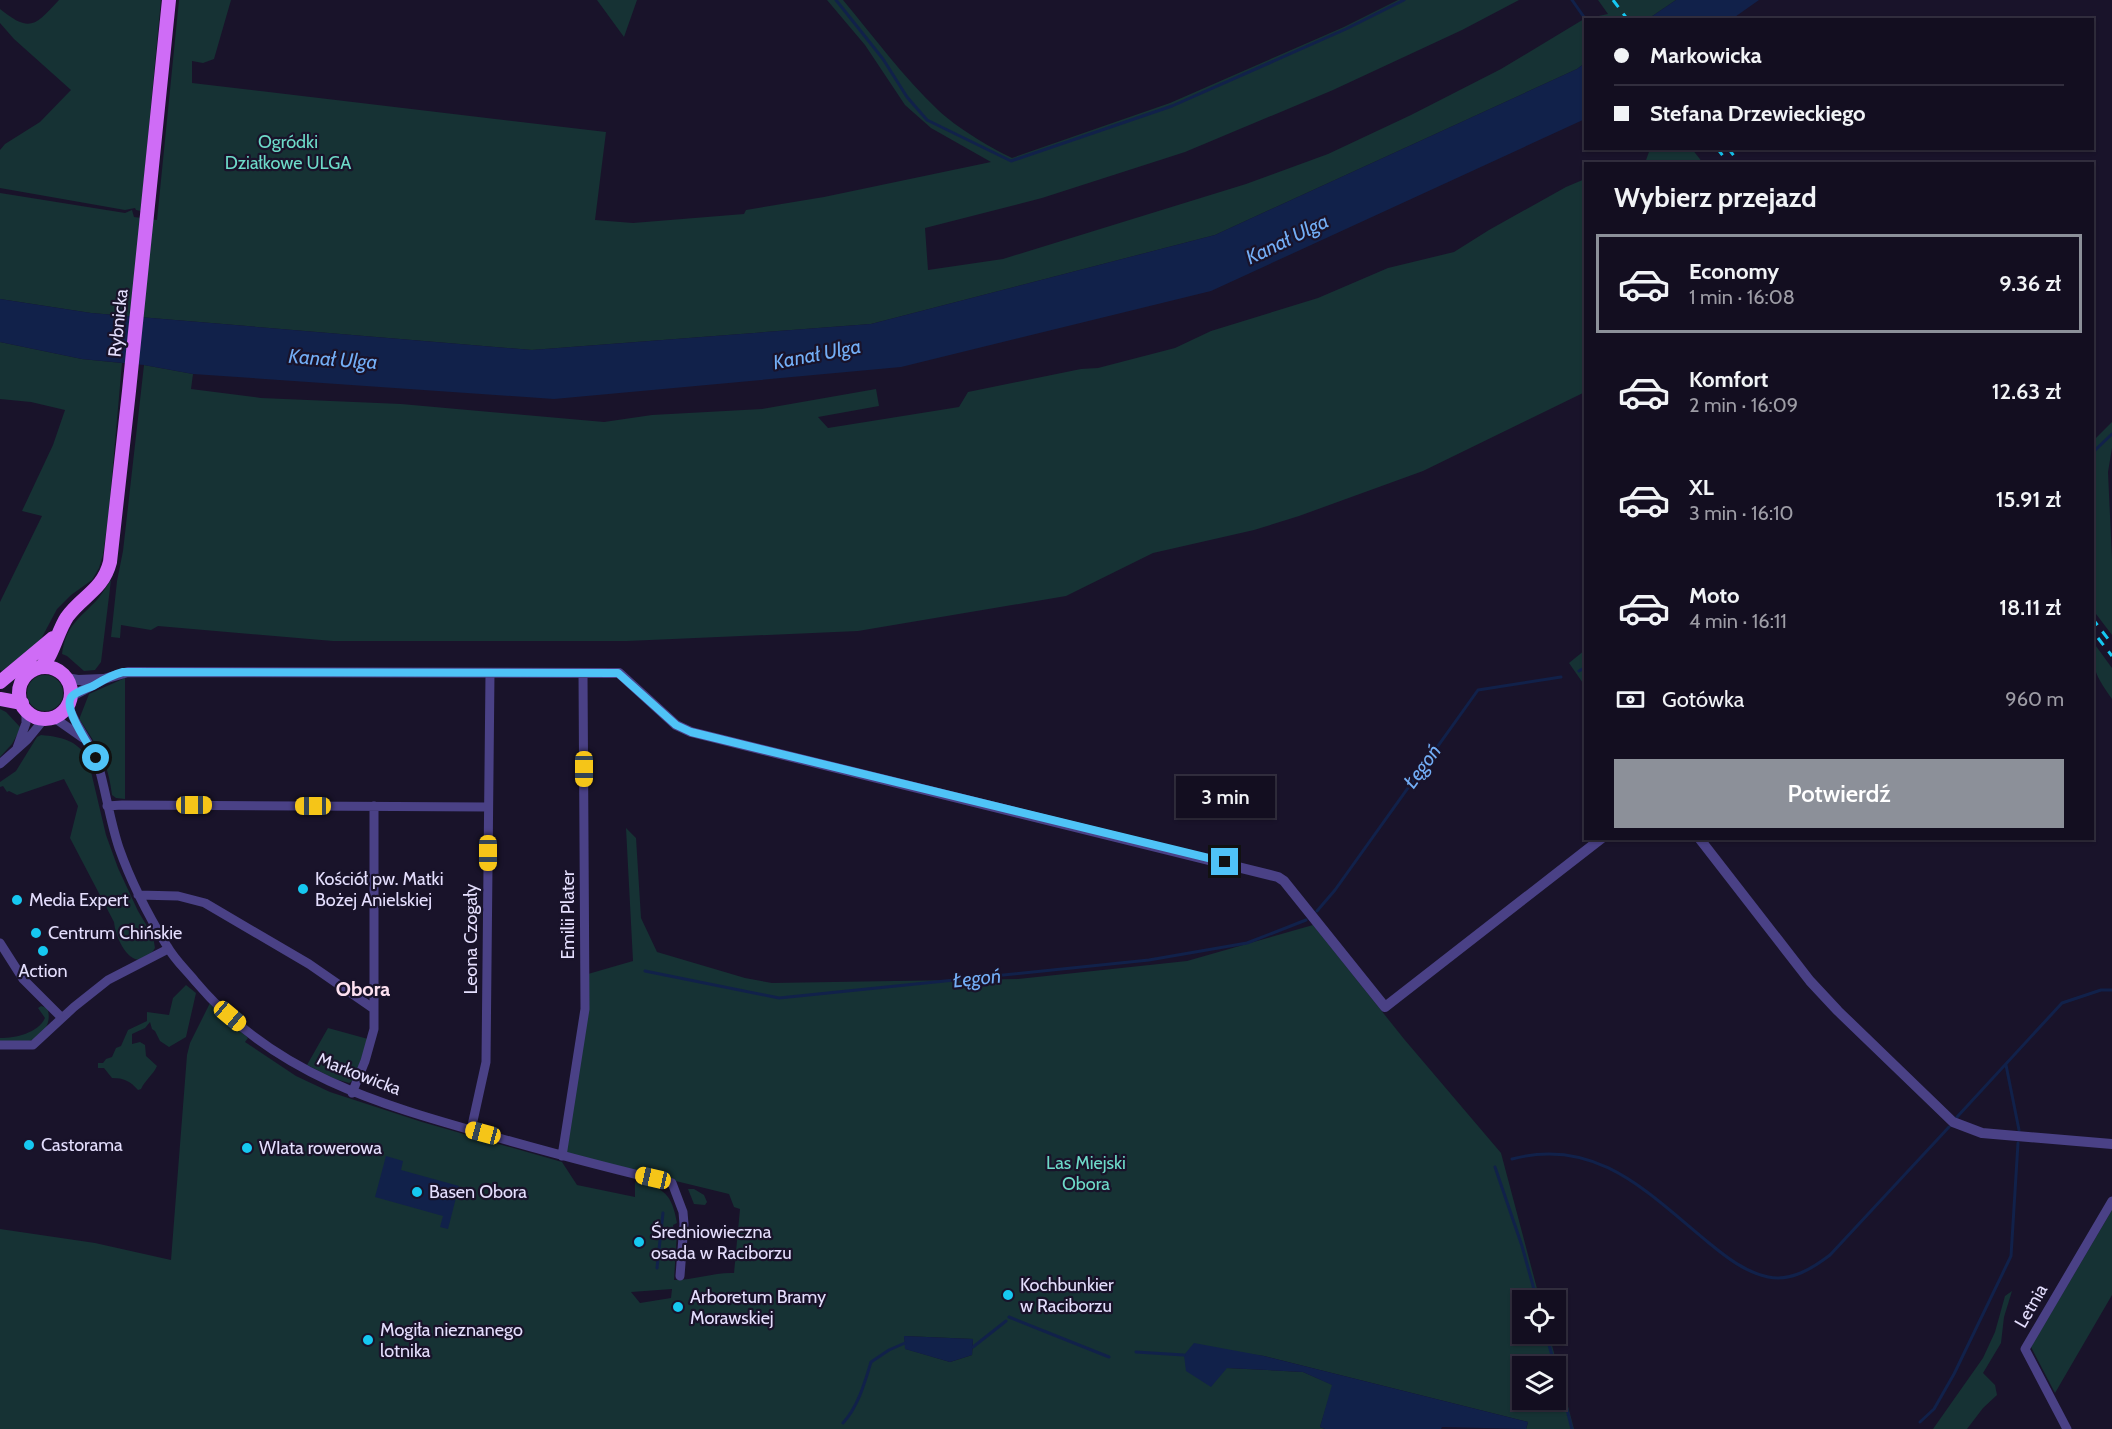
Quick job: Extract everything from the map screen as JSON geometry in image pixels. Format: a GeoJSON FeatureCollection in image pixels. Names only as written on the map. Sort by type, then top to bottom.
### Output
{"type":"FeatureCollection","features":[{"type":"Feature","properties":{"kind":"main road","name":"Rybnicka"},"geometry":{"type":"LineString","coordinates":[[0,692],[21,685],[27,675],[45,664],[59,632],[71,613],[104,578],[110,561],[169,0]]}},
{"type":"Feature","properties":{"kind":"main road"},"geometry":{"type":"LineString","coordinates":[[0,699],[24,706],[35,716],[49,718],[62,712],[69,701],[70,687],[58,657],[59,632]]}},
{"type":"Feature","properties":{"kind":"main road"},"geometry":{"type":"LineString","coordinates":[[0,682],[59,632]]}},
{"type":"Feature","properties":{"kind":"main road"},"geometry":{"type":"LineString","coordinates":[[40,668],[50,668],[64,676]]}},
{"type":"Feature","properties":{"kind":"main road"},"geometry":{"type":"LineString","coordinates":[[21,685],[20,694],[24,706]]}},
{"type":"Feature","properties":{"kind":"street"},"geometry":{"type":"LineString","coordinates":[[64,676],[78,680],[104,679],[128,672],[618,673],[676,725],[691,732],[1271,874],[1284,881],[1385,1007],[1599,840]]}},
{"type":"Feature","properties":{"kind":"street","name":"Emilii Plater"},"geometry":{"type":"LineString","coordinates":[[562,1156],[585,1009],[583,673]]}},
{"type":"Feature","properties":{"kind":"street","name":"Leona Czogały"},"geometry":{"type":"LineString","coordinates":[[471,1130],[486,1062],[490,674]]}},
{"type":"Feature","properties":{"kind":"street"},"geometry":{"type":"LineString","coordinates":[[69,701],[104,679]]}},
{"type":"Feature","properties":{"kind":"street","name":"Markowicka"},"geometry":{"type":"LineString","coordinates":[[69,701],[84,738],[98,764],[119,849],[138,895],[168,949],[216,1004],[264,1044],[305,1071],[351,1093],[562,1156],[672,1183],[683,1212],[680,1275]]}},
{"type":"Feature","properties":{"kind":"street"},"geometry":{"type":"LineString","coordinates":[[16,750],[26,723],[24,706]]}},
{"type":"Feature","properties":{"kind":"street"},"geometry":{"type":"LineString","coordinates":[[0,764],[49,718]]}},
{"type":"Feature","properties":{"kind":"street","name":"Markowicka"},"geometry":{"type":"LineString","coordinates":[[49,718],[84,738]]}},
{"type":"Feature","properties":{"kind":"street"},"geometry":{"type":"LineString","coordinates":[[107,806],[488,807]]}},
{"type":"Feature","properties":{"kind":"street"},"geometry":{"type":"LineString","coordinates":[[351,1093],[374,1029],[374,806]]}},
{"type":"Feature","properties":{"kind":"street"},"geometry":{"type":"LineString","coordinates":[[1701,840],[1810,981],[1953,1122],[1982,1133],[2112,1144]]}},
{"type":"Feature","properties":{"kind":"street"},"geometry":{"type":"LineString","coordinates":[[138,895],[178,896],[205,903],[309,964],[374,1009]]}},
{"type":"Feature","properties":{"kind":"street"},"geometry":{"type":"LineString","coordinates":[[0,943],[23,979],[62,1018]]}},
{"type":"Feature","properties":{"kind":"street"},"geometry":{"type":"LineString","coordinates":[[0,1045],[33,1045],[108,980],[168,949]]}},
{"type":"Feature","properties":{"kind":"street","name":"Letnia"},"geometry":{"type":"LineString","coordinates":[[2067,1429],[2025,1349],[2112,1201]]}},
{"type":"Feature","properties":{"kind":"green space"},"geometry":{"type":"Polygon","coordinates":[[[59,0],[161,0],[141,211],[135,208],[125,210],[0,188],[0,150],[5,144],[40,122],[71,90],[14,39],[0,23],[0,9],[10,17],[26,24],[38,21],[59,0]]]}},
{"type":"Feature","properties":{"kind":"green space","name":"Ogródki Działkowe ULGA"},"geometry":{"type":"Polygon","coordinates":[[[179,0],[231,0],[214,59],[203,63],[192,61],[192,83],[606,132],[595,220],[633,223],[744,214],[746,210],[824,197],[991,162],[931,128],[905,105],[865,45],[827,0],[843,0],[901,70],[945,116],[973,136],[1012,158],[1170,103],[1344,27],[1398,0],[1519,0],[1462,30],[1333,90],[1185,152],[1042,198],[925,228],[928,270],[1003,259],[1246,184],[1328,154],[1501,69],[1584,19],[1584,64],[1577,69],[1215,235],[871,324],[532,350],[91,313],[0,299],[0,193],[125,213],[132,210],[134,217],[157,220],[179,0]]]}},
{"type":"Feature","properties":{"kind":"green space"},"geometry":{"type":"Polygon","coordinates":[[[597,0],[637,0],[624,37],[597,0]]]}},
{"type":"Feature","properties":{"kind":"green space"},"geometry":{"type":"Polygon","coordinates":[[[1598,0],[1676,0],[1649,18],[1589,18],[1608,14],[1598,0]]]}},
{"type":"Feature","properties":{"kind":"green space"},"geometry":{"type":"Polygon","coordinates":[[[1650,150],[1693,150],[1702,162],[1645,162],[1650,150]]]}},
{"type":"Feature","properties":{"kind":"green space"},"geometry":{"type":"Polygon","coordinates":[[[1584,179],[1584,392],[1423,471],[1254,530],[1153,553],[1066,596],[858,631],[627,641],[333,641],[158,626],[151,630],[121,625],[120,638],[111,637],[144,365],[193,374],[191,389],[261,398],[401,404],[604,422],[652,415],[762,409],[876,389],[879,406],[818,417],[828,428],[959,407],[968,392],[1081,369],[1098,368],[1175,348],[1211,331],[1318,298],[1388,268],[1454,252],[1566,187],[1584,179]]]}},
{"type":"Feature","properties":{"kind":"green space"},"geometry":{"type":"Polygon","coordinates":[[[0,342],[82,359],[122,363],[109,511],[99,568],[92,580],[71,595],[57,609],[40,641],[2,671],[0,670],[0,602],[42,516],[22,511],[53,445],[65,410],[31,402],[0,399],[0,342]]]}},
{"type":"Feature","properties":{"kind":"green space"},"geometry":{"type":"Polygon","coordinates":[[[2112,422],[2112,448],[2108,472],[2112,559],[2112,635],[2094,611],[2094,440],[2112,422]]]}},
{"type":"Feature","properties":{"kind":"green space"},"geometry":{"type":"Polygon","coordinates":[[[111,580],[101,662],[95,670],[84,671],[62,654],[66,636],[111,580]]]}},
{"type":"Feature","properties":{"kind":"green space"},"geometry":{"type":"Polygon","coordinates":[[[2094,643],[2112,668],[2112,699],[2102,684],[2096,672],[2094,643]]]}},
{"type":"Feature","properties":{"kind":"green space"},"geometry":{"type":"Polygon","coordinates":[[[1584,651],[1584,685],[1569,663],[1584,651]]]}},
{"type":"Feature","properties":{"kind":"green space"},"geometry":{"type":"Polygon","coordinates":[[[45,675],[58,680],[63,693],[58,706],[45,711],[32,706],[27,693],[32,680],[45,675]]]}},
{"type":"Feature","properties":{"kind":"green space"},"geometry":{"type":"Polygon","coordinates":[[[125,678],[125,799],[112,795],[105,764],[80,717],[89,694],[125,678]]]}},
{"type":"Feature","properties":{"kind":"green space"},"geometry":{"type":"Polygon","coordinates":[[[0,709],[6,712],[21,728],[12,744],[0,757],[0,709]]]}},
{"type":"Feature","properties":{"kind":"green space"},"geometry":{"type":"Polygon","coordinates":[[[41,735],[56,737],[74,744],[88,759],[106,835],[118,868],[138,911],[153,936],[155,948],[141,960],[128,954],[123,947],[114,922],[70,838],[78,806],[64,779],[17,795],[7,792],[3,786],[0,787],[0,782],[16,771],[37,737],[41,735]]]}},
{"type":"Feature","properties":{"kind":"green space","name":"Las Miejski Obora"},"geometry":{"type":"Polygon","coordinates":[[[626,828],[636,838],[641,918],[657,952],[745,978],[772,983],[1018,979],[1187,961],[1313,925],[1404,1039],[1501,1153],[1537,1290],[1512,1290],[1512,1344],[1552,1344],[1555,1356],[1512,1356],[1512,1410],[1566,1410],[1566,1399],[1574,1429],[1526,1429],[1528,1422],[1264,1356],[1235,1352],[1227,1368],[1303,1372],[1333,1385],[1320,1427],[1325,1429],[0,1429],[0,1229],[95,1243],[171,1260],[187,1055],[190,1043],[210,1003],[248,1038],[245,1042],[296,1076],[330,1092],[422,1122],[562,1162],[577,1185],[635,1197],[635,1182],[653,1186],[665,1194],[675,1213],[677,1223],[673,1225],[674,1231],[677,1231],[674,1280],[734,1273],[740,1209],[734,1207],[729,1194],[565,1154],[588,974],[633,961],[626,828]],[[672,1289],[631,1292],[640,1303],[671,1298],[672,1289]],[[904,1336],[906,1349],[950,1362],[972,1355],[973,1339],[904,1336]]]}},
{"type":"Feature","properties":{"kind":"green space"},"geometry":{"type":"Polygon","coordinates":[[[186,985],[196,993],[186,1037],[169,1047],[160,1041],[150,1022],[145,1028],[132,1034],[132,1044],[140,1042],[145,1045],[146,1056],[157,1066],[141,1089],[138,1090],[123,1079],[112,1078],[104,1068],[98,1068],[98,1063],[103,1063],[112,1057],[116,1048],[121,1046],[128,1030],[147,1021],[147,1012],[169,1015],[173,998],[186,985]]]}},
{"type":"Feature","properties":{"kind":"green space"},"geometry":{"type":"Polygon","coordinates":[[[41,1006],[47,1008],[49,1018],[46,1028],[39,1036],[26,1042],[0,1041],[0,1038],[19,1036],[32,1031],[42,1023],[45,1018],[38,1008],[41,1006]]]}},
{"type":"Feature","properties":{"kind":"green space"},"geometry":{"type":"Polygon","coordinates":[[[328,1028],[368,1039],[354,1080],[349,1083],[335,1079],[307,1065],[328,1028]]]}},
{"type":"Feature","properties":{"kind":"green space"},"geometry":{"type":"Polygon","coordinates":[[[688,1189],[694,1189],[704,1195],[707,1202],[705,1205],[694,1204],[688,1189]]]}},
{"type":"Feature","properties":{"kind":"green space"},"geometry":{"type":"Polygon","coordinates":[[[2112,1210],[2112,1295],[2055,1393],[2031,1347],[2112,1210]]]}},
{"type":"Feature","properties":{"kind":"green space"},"geometry":{"type":"Polygon","coordinates":[[[2012,1291],[2004,1317],[2001,1343],[1983,1373],[1995,1385],[1997,1395],[1983,1408],[1967,1429],[1933,1429],[1983,1358],[1995,1332],[2005,1296],[2012,1291]]]}},
{"type":"Feature","properties":{"kind":"water"},"geometry":{"type":"Polygon","coordinates":[[[1676,0],[1759,0],[1733,18],[1649,18],[1676,0]]]}},
{"type":"Feature","properties":{"kind":"water","name":"Kanał Ulga"},"geometry":{"type":"Polygon","coordinates":[[[1584,64],[1584,119],[1211,291],[901,367],[554,399],[193,374],[144,365],[82,359],[0,342],[0,299],[91,313],[532,350],[871,324],[1215,235],[1577,69],[1584,64]]]}},
{"type":"Feature","properties":{"kind":"water","name":"Basen Obora"},"geometry":{"type":"Polygon","coordinates":[[[386,1156],[403,1161],[401,1170],[459,1186],[448,1229],[440,1227],[443,1216],[375,1197],[386,1156]]]}},
{"type":"Feature","properties":{"kind":"water"},"geometry":{"type":"Polygon","coordinates":[[[904,1336],[973,1339],[972,1355],[950,1362],[905,1349],[904,1336]]]}},
{"type":"Feature","properties":{"kind":"water"},"geometry":{"type":"Polygon","coordinates":[[[1194,1343],[1264,1356],[1528,1422],[1526,1429],[1442,1427],[1441,1429],[1325,1429],[1320,1427],[1332,1385],[1303,1372],[1227,1368],[1211,1387],[1186,1371],[1184,1355],[1194,1343]]]}},
{"type":"Feature","properties":{"kind":"waterway"},"geometry":{"type":"LineString","coordinates":[[836,0],[883,59],[907,97],[927,120],[1011,161],[1172,106],[1346,29],[1404,0]]}},
{"type":"Feature","properties":{"kind":"waterway"},"geometry":{"type":"LineString","coordinates":[[1572,0],[1585,18]]}},
{"type":"Feature","properties":{"kind":"waterway","name":"Łęgoń"},"geometry":{"type":"LineString","coordinates":[[2094,451],[2112,434]]}},
{"type":"Feature","properties":{"kind":"waterway","name":"Łęgoń"},"geometry":{"type":"LineString","coordinates":[[1579,671],[1584,668]]}},
{"type":"Feature","properties":{"kind":"waterway","name":"Łęgoń"},"geometry":{"type":"LineString","coordinates":[[1317,911],[1335,890],[1478,690],[1561,677]]}},
{"type":"Feature","properties":{"kind":"waterway","name":"Łęgoń"},"geometry":{"type":"LineString","coordinates":[[645,971],[779,998],[1149,960],[1247,943],[1306,920]]}},
{"type":"Feature","properties":{"kind":"waterway"},"geometry":{"type":"LineString","coordinates":[[1957,1117],[2062,1003],[2101,990],[2112,990]]}},
{"type":"Feature","properties":{"kind":"waterway"},"geometry":{"type":"LineString","coordinates":[[2006,1065],[2019,1130]]}},
{"type":"Feature","properties":{"kind":"waterway"},"geometry":{"type":"LineString","coordinates":[[1512,1159],[1542,1154],[1570,1156],[1596,1163],[1620,1174],[1643,1189],[1736,1263],[1760,1275],[1785,1278],[1809,1269],[1830,1255],[1949,1127]]}},
{"type":"Feature","properties":{"kind":"waterway"},"geometry":{"type":"LineString","coordinates":[[1920,1422],[1934,1409],[1954,1374],[2011,1256],[2018,1143]]}},
{"type":"Feature","properties":{"kind":"waterway"},"geometry":{"type":"LineString","coordinates":[[1495,1167],[1534,1290]]}},
{"type":"Feature","properties":{"kind":"waterway"},"geometry":{"type":"LineString","coordinates":[[657,1268],[663,1213]]}},
{"type":"Feature","properties":{"kind":"waterway"},"geometry":{"type":"LineString","coordinates":[[1009,1317],[1109,1357]]}},
{"type":"Feature","properties":{"kind":"waterway"},"geometry":{"type":"LineString","coordinates":[[973,1347],[1006,1321]]}},
{"type":"Feature","properties":{"kind":"waterway"},"geometry":{"type":"LineString","coordinates":[[843,1423],[857,1402],[871,1362],[905,1343]]}},
{"type":"Feature","properties":{"kind":"waterway"},"geometry":{"type":"LineString","coordinates":[[1549,1344],[1552,1356]]}},
{"type":"Feature","properties":{"kind":"waterway"},"geometry":{"type":"LineString","coordinates":[[1136,1352],[1184,1355]]}},
{"type":"Feature","properties":{"kind":"waterway"},"geometry":{"type":"LineString","coordinates":[[1566,1406],[1572,1429]]}},
{"type":"Feature","properties":{"kind":"railway"},"geometry":{"type":"LineString","coordinates":[[1613,0],[1626,18]]}},
{"type":"Feature","properties":{"kind":"railway"},"geometry":{"type":"LineString","coordinates":[[1718,150],[1728,162]]}},
{"type":"Feature","properties":{"kind":"railway"},"geometry":{"type":"LineString","coordinates":[[1730,150],[1738,162]]}},
{"type":"Feature","properties":{"kind":"railway"},"geometry":{"type":"LineString","coordinates":[[2094,621],[2112,644]]}},
{"type":"Feature","properties":{"kind":"railway"},"geometry":{"type":"LineString","coordinates":[[2098,638],[2112,656]]}},
{"type":"Feature","properties":{"kind":"place","name":"Kościół pw. Matki Bożej Anielskiej"},"geometry":{"type":"Point","coordinates":[303,889]}},
{"type":"Feature","properties":{"kind":"place","name":"Media Expert"},"geometry":{"type":"Point","coordinates":[17,900]}},
{"type":"Feature","properties":{"kind":"place","name":"Centrum Chińskie"},"geometry":{"type":"Point","coordinates":[36,933]}},
{"type":"Feature","properties":{"kind":"place","name":"Action"},"geometry":{"type":"Point","coordinates":[43,951]}},
{"type":"Feature","properties":{"kind":"place","name":"Castorama"},"geometry":{"type":"Point","coordinates":[29,1145]}},
{"type":"Feature","properties":{"kind":"place","name":"WIata rowerowa"},"geometry":{"type":"Point","coordinates":[247,1148]}},
{"type":"Feature","properties":{"kind":"place","name":"Basen Obora"},"geometry":{"type":"Point","coordinates":[417,1192]}},
{"type":"Feature","properties":{"kind":"place","name":"Średniowieczna osada w Raciborzu"},"geometry":{"type":"Point","coordinates":[639,1242]}},
{"type":"Feature","properties":{"kind":"place","name":"Kochbunkier w Raciborzu"},"geometry":{"type":"Point","coordinates":[1008,1295]}},
{"type":"Feature","properties":{"kind":"place","name":"Arboretum Bramy Morawskiej"},"geometry":{"type":"Point","coordinates":[678,1307]}},
{"type":"Feature","properties":{"kind":"place","name":"Mogiła nieznanego lotnika"},"geometry":{"type":"Point","coordinates":[368,1340]}},
{"type":"Feature","properties":{"kind":"district","name":"Obora"},"geometry":{"type":"Point","coordinates":[363,989]}},
{"type":"Feature","properties":{"kind":"route"},"geometry":{"type":"LineString","coordinates":[[96,758],[74,720],[68,704],[70,697],[123,672],[618,673],[676,725],[691,732],[1225,862]]}}]}
